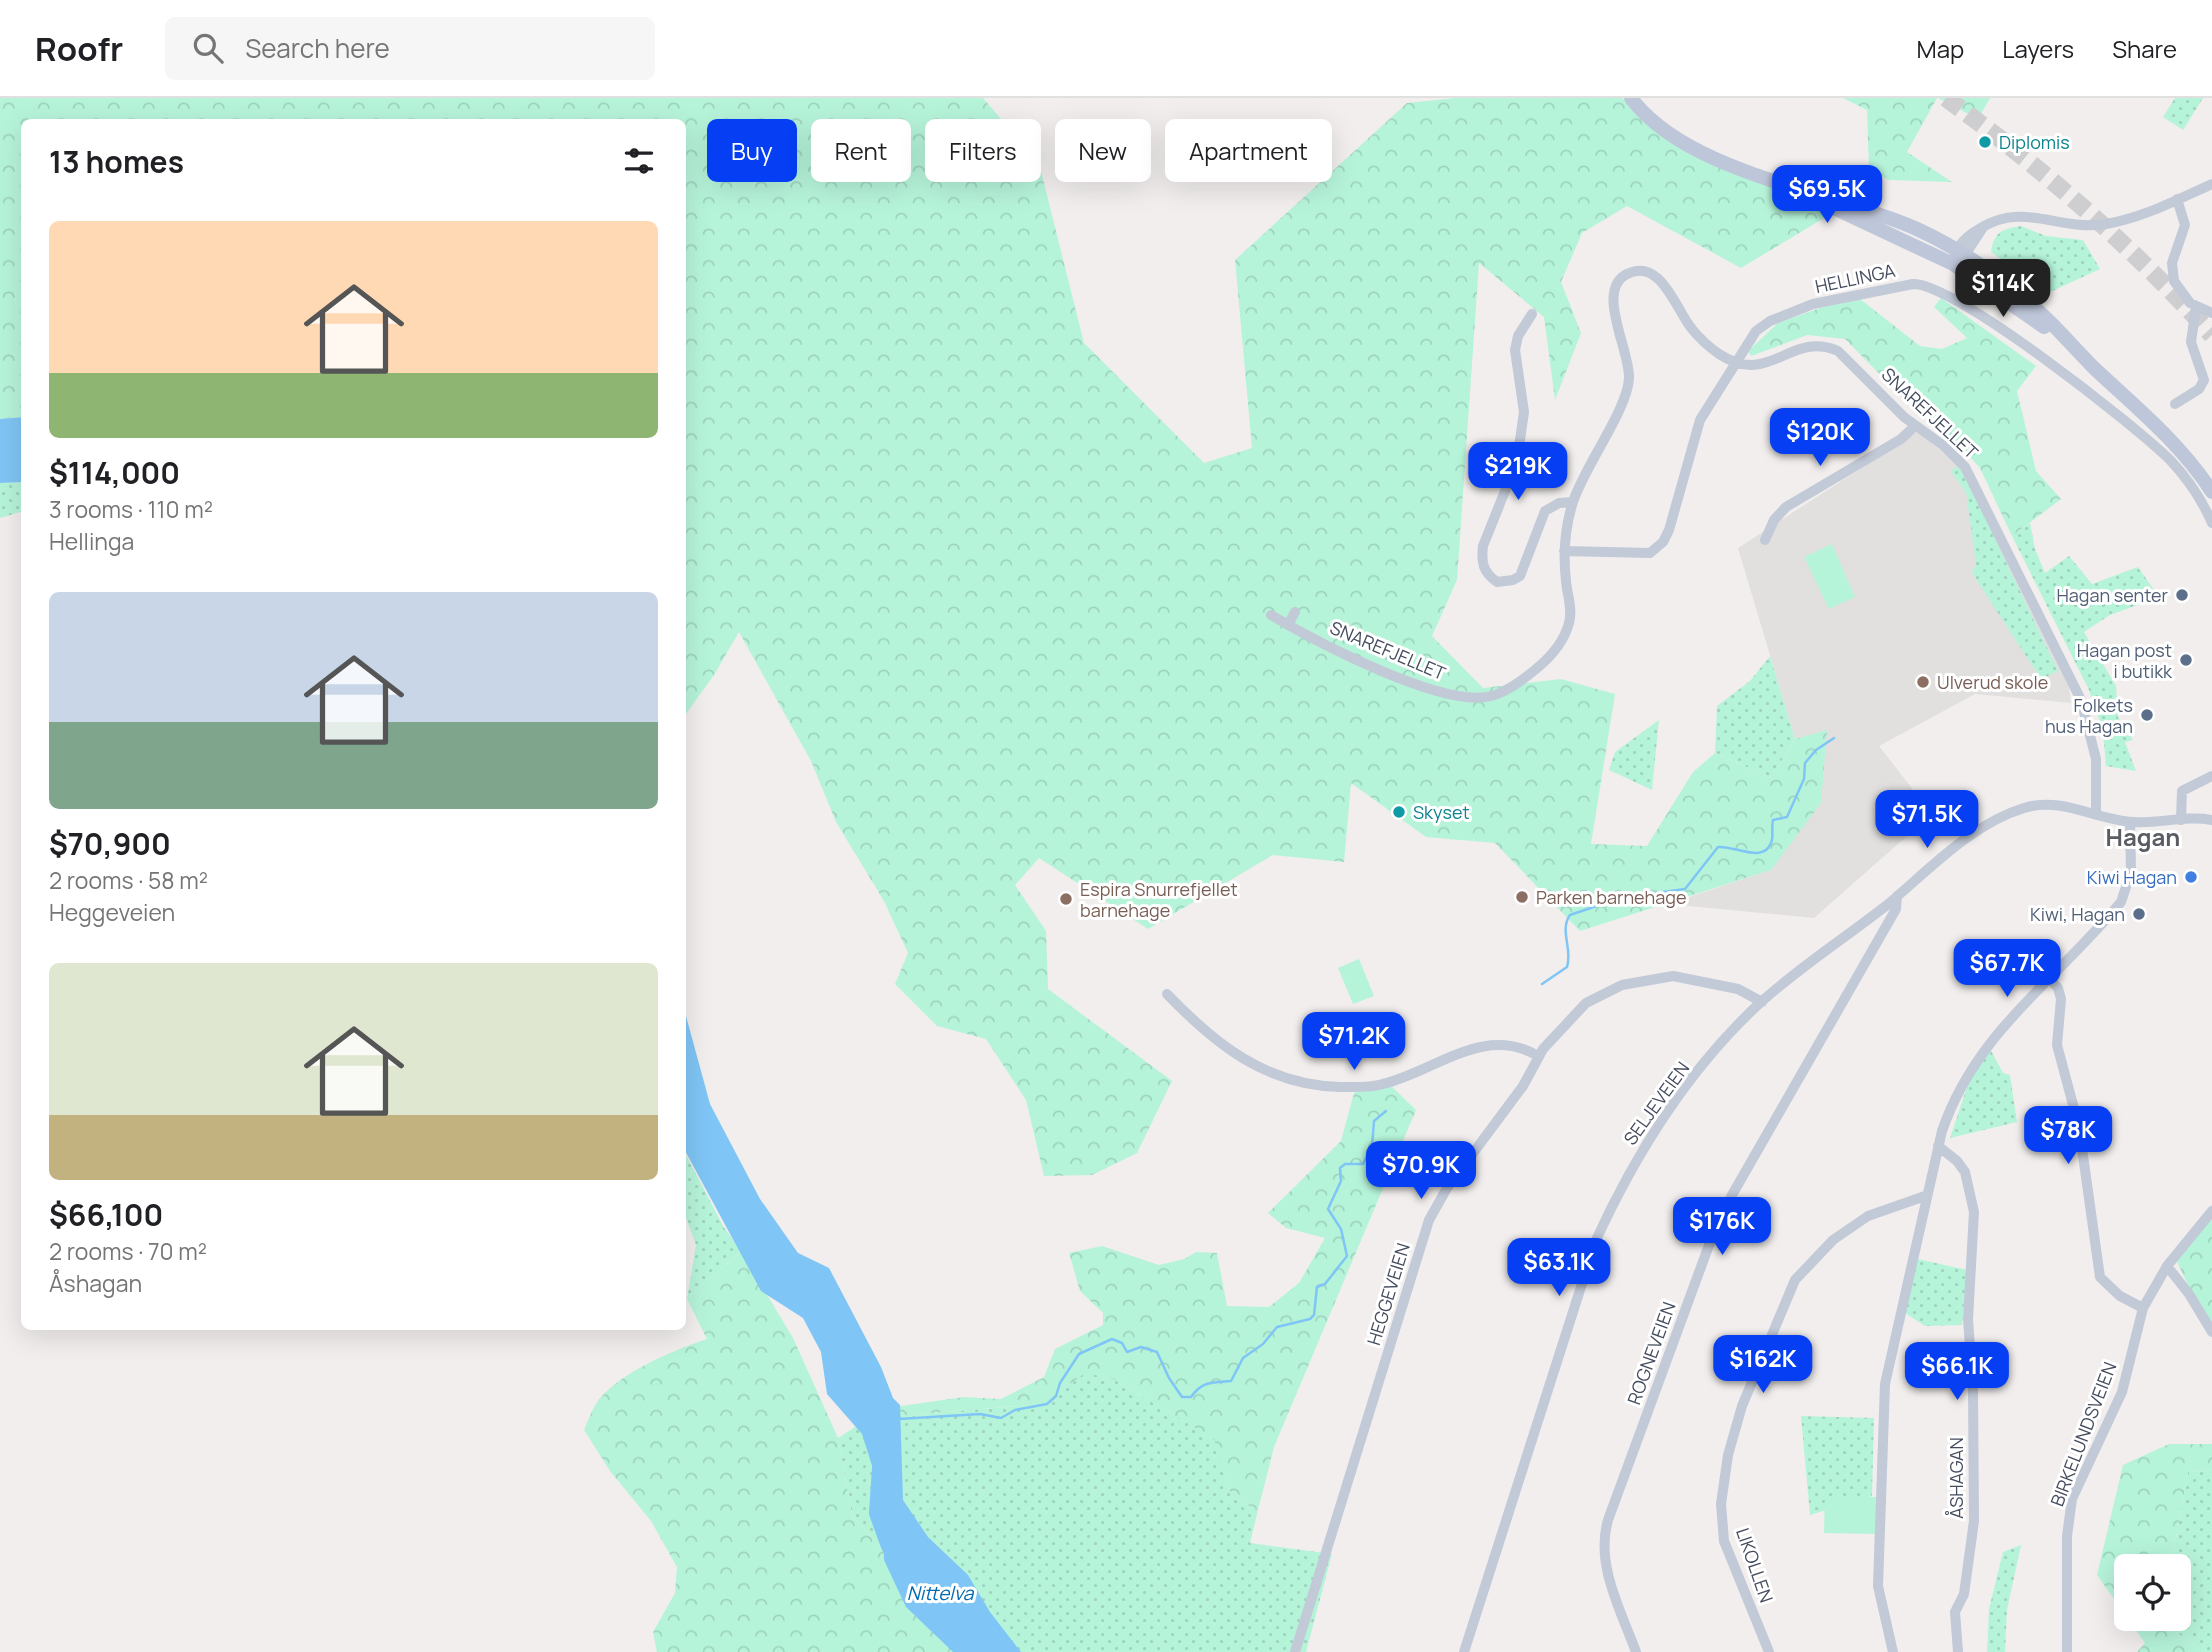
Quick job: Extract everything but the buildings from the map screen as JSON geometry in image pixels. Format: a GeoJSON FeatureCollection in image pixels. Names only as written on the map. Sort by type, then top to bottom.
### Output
{"type":"FeatureCollection","features":[{"type":"Feature","properties":{"kind":"main road"},"geometry":{"type":"LineString","coordinates":[[1631,98],[1656,124],[1689,146],[1958,257],[2071,346],[2168,438],[2212,492]]}},
{"type":"Feature","properties":{"kind":"street"},"geometry":{"type":"LineString","coordinates":[[1958,257],[1984,226],[1995,219],[2016,215],[2095,226],[2128,219],[2212,184]]}},
{"type":"Feature","properties":{"kind":"street"},"geometry":{"type":"LineString","coordinates":[[2177,199],[2185,219],[2185,231],[2174,257],[2173,275],[2179,292],[2196,307],[2212,313]]}},
{"type":"Feature","properties":{"kind":"street","name":"SNAREFJELLET"},"geometry":{"type":"LineString","coordinates":[[1271,615],[1419,685],[1456,696],[1491,696],[1523,680],[1548,659],[1564,639],[1571,619],[1564,551],[1573,502],[1626,393],[1626,356],[1612,298],[1615,286],[1622,278],[1638,271],[1656,277],[1699,338],[1736,363],[1755,367],[1807,347],[1833,349],[1844,355],[1915,426],[1944,446],[1973,478],[2077,690],[2090,724],[2096,759],[2096,813]]}},
{"type":"Feature","properties":{"kind":"street","name":"HELLINGA"},"geometry":{"type":"LineString","coordinates":[[1564,551],[1641,554],[1655,551],[1670,530],[1700,420],[1756,331],[1779,317],[1843,297],[1904,285],[1928,285],[1966,305],[2115,412],[2178,469],[2212,523]]}},
{"type":"Feature","properties":{"kind":"street"},"geometry":{"type":"LineString","coordinates":[[2175,404],[2199,389],[2203,382],[2203,371],[2191,342],[2196,307]]}},
{"type":"Feature","properties":{"kind":"street"},"geometry":{"type":"LineString","coordinates":[[1532,314],[1518,336],[1516,350],[1524,412],[1517,461],[1483,546],[1482,557],[1488,575],[1497,582],[1513,580],[1520,576],[1545,511],[1559,503],[1573,502]]}},
{"type":"Feature","properties":{"kind":"street"},"geometry":{"type":"LineString","coordinates":[[1765,540],[1774,520],[1786,507],[1901,439],[1915,426]]}},
{"type":"Feature","properties":{"kind":"street"},"geometry":{"type":"LineString","coordinates":[[1288,625],[1295,612]]}},
{"type":"Feature","properties":{"kind":"street"},"geometry":{"type":"LineString","coordinates":[[2181,820],[2182,791],[2188,785],[2212,776]]}},
{"type":"Feature","properties":{"kind":"street","name":"SELJEVEIEN"},"geometry":{"type":"LineString","coordinates":[[1464,1652],[1589,1258],[1611,1208],[1639,1156],[1672,1107],[1762,1002],[1968,838],[2007,814],[2047,804],[2130,822]]}},
{"type":"Feature","properties":{"kind":"street"},"geometry":{"type":"LineString","coordinates":[[1893,1652],[1878,1586],[1885,1384],[1938,1146],[1955,1097],[1973,1063],[2121,902],[2131,872],[2130,822],[2210,819]]}},
{"type":"Feature","properties":{"kind":"street","name":"ROGNEVEIEN"},"geometry":{"type":"LineString","coordinates":[[1636,1652],[1605,1559],[1604,1541],[1608,1520],[1712,1237],[1731,1195],[1896,909],[1897,896]]}},
{"type":"Feature","properties":{"kind":"street","name":"HEGGEVEIEN"},"geometry":{"type":"LineString","coordinates":[[1295,1652],[1429,1220],[1447,1188],[1523,1086],[1538,1055],[1586,1003],[1607,990],[1633,982],[1662,976],[1693,978],[1738,989],[1762,1002]]}},
{"type":"Feature","properties":{"kind":"street"},"geometry":{"type":"LineString","coordinates":[[2049,978],[2061,999],[2057,1045],[2078,1127],[2097,1266],[2106,1285],[2143,1308]]}},
{"type":"Feature","properties":{"kind":"street"},"geometry":{"type":"LineString","coordinates":[[1167,994],[1201,1030],[1230,1052],[1273,1075],[1307,1084],[1353,1087],[1384,1084],[1468,1050],[1495,1043],[1514,1045],[1538,1055]]}},
{"type":"Feature","properties":{"kind":"street","name":"ÅSHAGAN"},"geometry":{"type":"LineString","coordinates":[[1938,1146],[1965,1172],[1974,1212],[1968,1319],[1973,1390],[1974,1521],[1964,1594],[1955,1612],[1958,1652]]}},
{"type":"Feature","properties":{"kind":"street","name":"LIKOLLEN"},"geometry":{"type":"LineString","coordinates":[[1769,1652],[1724,1541],[1723,1492],[1728,1455],[1742,1406],[1795,1280],[1833,1240],[1868,1216],[1926,1196]]}},
{"type":"Feature","properties":{"kind":"street","name":"BIRKELUNDSVEIEN"},"geometry":{"type":"LineString","coordinates":[[2067,1652],[2070,1510],[2122,1392],[2143,1308],[2167,1266],[2212,1211]]}},
{"type":"Feature","properties":{"kind":"street"},"geometry":{"type":"LineString","coordinates":[[2167,1266],[2189,1294],[2212,1332]]}},
{"type":"Feature","properties":{"kind":"shaded area","name":"Ulverud skole"},"geometry":{"type":"Polygon","coordinates":[[[1917,432],[1966,470],[2067,671],[2071,703],[1975,694],[1879,746],[1932,814],[1814,918],[1668,904],[1771,870],[1826,731],[1795,739],[1738,548],[1917,432]]]}},
{"type":"Feature","properties":{"kind":"green space"},"geometry":{"type":"Polygon","coordinates":[[[0,98],[983,98],[1001,119],[925,119],[925,182],[1041,182],[1041,171],[1084,343],[1204,463],[1252,448],[1235,260],[1320,182],[1332,182],[1332,171],[1407,103],[1455,98],[1622,98],[1686,144],[1849,203],[1741,268],[1627,206],[1582,233],[1561,282],[1581,333],[1555,400],[1544,317],[1479,263],[1457,580],[1432,636],[1483,688],[1561,679],[1615,694],[1591,844],[1647,846],[1693,772],[1715,753],[1771,778],[1795,739],[1827,730],[1821,803],[1771,870],[1580,931],[1495,843],[1426,837],[1351,783],[1344,862],[1273,855],[1148,929],[1039,858],[1015,885],[1046,931],[1048,989],[1172,1081],[1137,1153],[1092,1175],[1044,1176],[1026,1100],[986,1039],[937,1026],[895,984],[908,953],[884,901],[836,822],[811,761],[739,632],[714,675],[686,714],[686,119],[21,119],[21,417],[0,419],[0,98]]]}},
{"type":"Feature","properties":{"kind":"green space"},"geometry":{"type":"Polygon","coordinates":[[[1843,98],[1937,98],[1907,152],[1952,182],[1888,180],[1869,168],[1867,110],[1843,98]]]}},
{"type":"Feature","properties":{"kind":"green space"},"geometry":{"type":"Polygon","coordinates":[[[1938,98],[1990,98],[1978,119],[1938,98]]]}},
{"type":"Feature","properties":{"kind":"green space"},"geometry":{"type":"Polygon","coordinates":[[[2175,98],[2203,98],[2183,130],[2163,117],[2175,98]]]}},
{"type":"Feature","properties":{"kind":"green space"},"geometry":{"type":"Polygon","coordinates":[[[2021,226],[2046,236],[2083,240],[2100,269],[2048,293],[1991,252],[1994,240],[2000,233],[2021,226]]]}},
{"type":"Feature","properties":{"kind":"green space"},"geometry":{"type":"Polygon","coordinates":[[[1941,298],[2036,366],[2017,391],[2036,471],[2061,499],[2012,536],[1980,468],[1954,439],[1916,411],[1845,339],[1807,335],[1751,356],[1748,351],[1778,323],[1820,308],[1860,299],[1920,346],[1942,349],[1967,338],[1934,307],[1941,298]]]}},
{"type":"Feature","properties":{"kind":"green space"},"geometry":{"type":"Polygon","coordinates":[[[1956,466],[1964,474],[2058,671],[2041,679],[1972,573],[1976,564],[1966,492],[1951,472],[1956,466]]]}},
{"type":"Feature","properties":{"kind":"green space"},"geometry":{"type":"Polygon","coordinates":[[[21,482],[21,512],[0,518],[0,483],[21,482]]]}},
{"type":"Feature","properties":{"kind":"green space"},"geometry":{"type":"Polygon","coordinates":[[[2030,523],[2035,549],[2045,573],[2069,556],[2092,584],[2138,567],[2159,597],[2110,615],[2084,632],[2116,686],[2118,717],[2133,740],[2125,742],[2136,771],[2106,766],[2103,731],[2089,690],[2012,536],[2030,523]]]}},
{"type":"Feature","properties":{"kind":"green space"},"geometry":{"type":"Polygon","coordinates":[[[1832,544],[1855,597],[1829,609],[1804,557],[1832,544]]]}},
{"type":"Feature","properties":{"kind":"green space"},"geometry":{"type":"Polygon","coordinates":[[[1770,656],[1795,739],[1771,778],[1715,753],[1717,706],[1750,681],[1770,656]]]}},
{"type":"Feature","properties":{"kind":"green space"},"geometry":{"type":"Polygon","coordinates":[[[1659,720],[1652,790],[1609,770],[1615,752],[1659,720]]]}},
{"type":"Feature","properties":{"kind":"green space"},"geometry":{"type":"Polygon","coordinates":[[[1359,959],[1374,996],[1353,1004],[1338,968],[1359,959]]]}},
{"type":"Feature","properties":{"kind":"green space"},"geometry":{"type":"Polygon","coordinates":[[[1990,1049],[2003,1073],[2010,1075],[2017,1122],[1950,1138],[1970,1078],[1990,1049]]]}},
{"type":"Feature","properties":{"kind":"green space"},"geometry":{"type":"Polygon","coordinates":[[[1383,1078],[1416,1110],[1274,1447],[1258,1510],[1232,1498],[1214,1439],[1113,1379],[1085,1373],[1043,1404],[869,1418],[894,1407],[964,1397],[1001,1399],[1044,1377],[1055,1349],[1103,1325],[1103,1313],[1080,1291],[1069,1253],[1102,1246],[1159,1265],[1184,1259],[1196,1252],[1217,1253],[1227,1306],[1269,1307],[1299,1283],[1325,1238],[1286,1228],[1268,1213],[1341,1141],[1354,1093],[1383,1078]]]}},
{"type":"Feature","properties":{"kind":"green space"},"geometry":{"type":"Polygon","coordinates":[[[686,1155],[723,1226],[741,1251],[687,1299],[696,1245],[686,1218],[686,1155]]]}},
{"type":"Feature","properties":{"kind":"green space"},"geometry":{"type":"Polygon","coordinates":[[[2212,1205],[2212,1334],[2177,1262],[2212,1205]]]}},
{"type":"Feature","properties":{"kind":"green space"},"geometry":{"type":"Polygon","coordinates":[[[741,1251],[793,1338],[838,1438],[852,1515],[897,1567],[983,1652],[657,1652],[653,1632],[675,1593],[677,1567],[651,1521],[610,1471],[584,1430],[598,1401],[619,1381],[664,1356],[707,1339],[687,1299],[741,1251]]]}},
{"type":"Feature","properties":{"kind":"green space"},"geometry":{"type":"Polygon","coordinates":[[[1913,1258],[1967,1270],[1962,1325],[1925,1326],[1899,1309],[1913,1258]]]}},
{"type":"Feature","properties":{"kind":"green space"},"geometry":{"type":"Polygon","coordinates":[[[1085,1372],[1113,1379],[1215,1439],[1232,1498],[1258,1510],[1250,1543],[1332,1554],[1306,1652],[983,1652],[897,1567],[852,1515],[838,1438],[869,1418],[1042,1404],[1085,1372]]]}},
{"type":"Feature","properties":{"kind":"green space"},"geometry":{"type":"Polygon","coordinates":[[[1801,1416],[1874,1418],[1872,1496],[1810,1515],[1801,1416]]]}},
{"type":"Feature","properties":{"kind":"green space"},"geometry":{"type":"Polygon","coordinates":[[[2169,1444],[2212,1444],[2212,1469],[2188,1472],[2173,1554],[2114,1554],[2114,1599],[2097,1575],[2123,1465],[2169,1444]]]}},
{"type":"Feature","properties":{"kind":"green space"},"geometry":{"type":"Polygon","coordinates":[[[2212,1469],[2212,1652],[2198,1652],[2198,1647],[2174,1631],[2191,1631],[2191,1554],[2173,1554],[2188,1472],[2212,1469]]]}},
{"type":"Feature","properties":{"kind":"green space"},"geometry":{"type":"Polygon","coordinates":[[[1825,1496],[1876,1497],[1876,1534],[1824,1533],[1825,1496]]]}},
{"type":"Feature","properties":{"kind":"green space"},"geometry":{"type":"Polygon","coordinates":[[[2021,1545],[2007,1610],[2005,1652],[1987,1652],[1989,1609],[2003,1552],[2021,1545]]]}},
{"type":"Feature","properties":{"kind":"green space"},"geometry":{"type":"Polygon","coordinates":[[[2136,1631],[2174,1631],[2198,1647],[2198,1652],[2137,1652],[2145,1643],[2136,1631]]]}},
{"type":"Feature","properties":{"kind":"water"},"geometry":{"type":"Polygon","coordinates":[[[21,417],[21,482],[0,483],[0,419],[21,417]]]}},
{"type":"Feature","properties":{"kind":"water","name":"Nittelva"},"geometry":{"type":"Polygon","coordinates":[[[686,1016],[710,1104],[760,1199],[798,1253],[829,1268],[881,1367],[893,1398],[900,1405],[903,1500],[928,1537],[968,1575],[990,1612],[1021,1652],[953,1652],[906,1607],[884,1560],[882,1497],[862,1434],[827,1394],[821,1352],[803,1318],[761,1291],[686,1153],[686,1016]]]}},
{"type":"Feature","properties":{"kind":"waterway"},"geometry":{"type":"LineString","coordinates":[[1542,984],[1567,967],[1566,927],[1570,915],[1620,898],[1685,889],[1718,847],[1755,853],[1767,849],[1772,841],[1773,820],[1787,817],[1804,779],[1805,763],[1816,750],[1834,738]]}},
{"type":"Feature","properties":{"kind":"waterway"},"geometry":{"type":"LineString","coordinates":[[899,1419],[980,1414],[1001,1418],[1015,1410],[1047,1404],[1056,1396],[1060,1383],[1079,1354],[1112,1339],[1122,1343],[1127,1352],[1141,1347],[1157,1352],[1169,1378],[1182,1397],[1191,1397],[1209,1383],[1231,1381],[1243,1358],[1263,1344],[1277,1327],[1310,1319],[1314,1315],[1317,1287],[1325,1284],[1347,1256],[1341,1229],[1328,1209],[1341,1181],[1340,1168],[1345,1164],[1363,1164],[1372,1146],[1374,1121],[1386,1111]]}},
{"type":"Feature","properties":{"kind":"waterway","name":"Nittelva"},"geometry":{"type":"LineString","coordinates":[[881,1468],[878,1513],[890,1546]]}},
{"type":"Feature","properties":{"kind":"tunnel"},"geometry":{"type":"LineString","coordinates":[[1946,98],[2017,152],[2085,210],[2151,271],[2212,335]]}},
{"type":"Feature","properties":{"kind":"place","name":"Diplomis"},"geometry":{"type":"Point","coordinates":[1985,142]}},
{"type":"Feature","properties":{"kind":"place","name":"Hagan senter"},"geometry":{"type":"Point","coordinates":[2182,595]}},
{"type":"Feature","properties":{"kind":"place","name":"Hagan post i butikk"},"geometry":{"type":"Point","coordinates":[2186,660]}},
{"type":"Feature","properties":{"kind":"place","name":"Ulverud skole"},"geometry":{"type":"Point","coordinates":[1923,682]}},
{"type":"Feature","properties":{"kind":"place","name":"Folkets hus Hagan"},"geometry":{"type":"Point","coordinates":[2147,715]}},
{"type":"Feature","properties":{"kind":"place","name":"Skyset"},"geometry":{"type":"Point","coordinates":[1399,812]}},
{"type":"Feature","properties":{"kind":"place","name":"Kiwi Hagan"},"geometry":{"type":"Point","coordinates":[2191,877]}},
{"type":"Feature","properties":{"kind":"place","name":"Parken barnehage"},"geometry":{"type":"Point","coordinates":[1522,897]}},
{"type":"Feature","properties":{"kind":"place","name":"Espira Snurrefjellet barnehage"},"geometry":{"type":"Point","coordinates":[1066,899]}},
{"type":"Feature","properties":{"kind":"place","name":"Kiwi, Hagan"},"geometry":{"type":"Point","coordinates":[2139,914]}},
{"type":"Feature","properties":{"kind":"district","name":"Hagan"},"geometry":{"type":"Point","coordinates":[2143,836]}}]}
